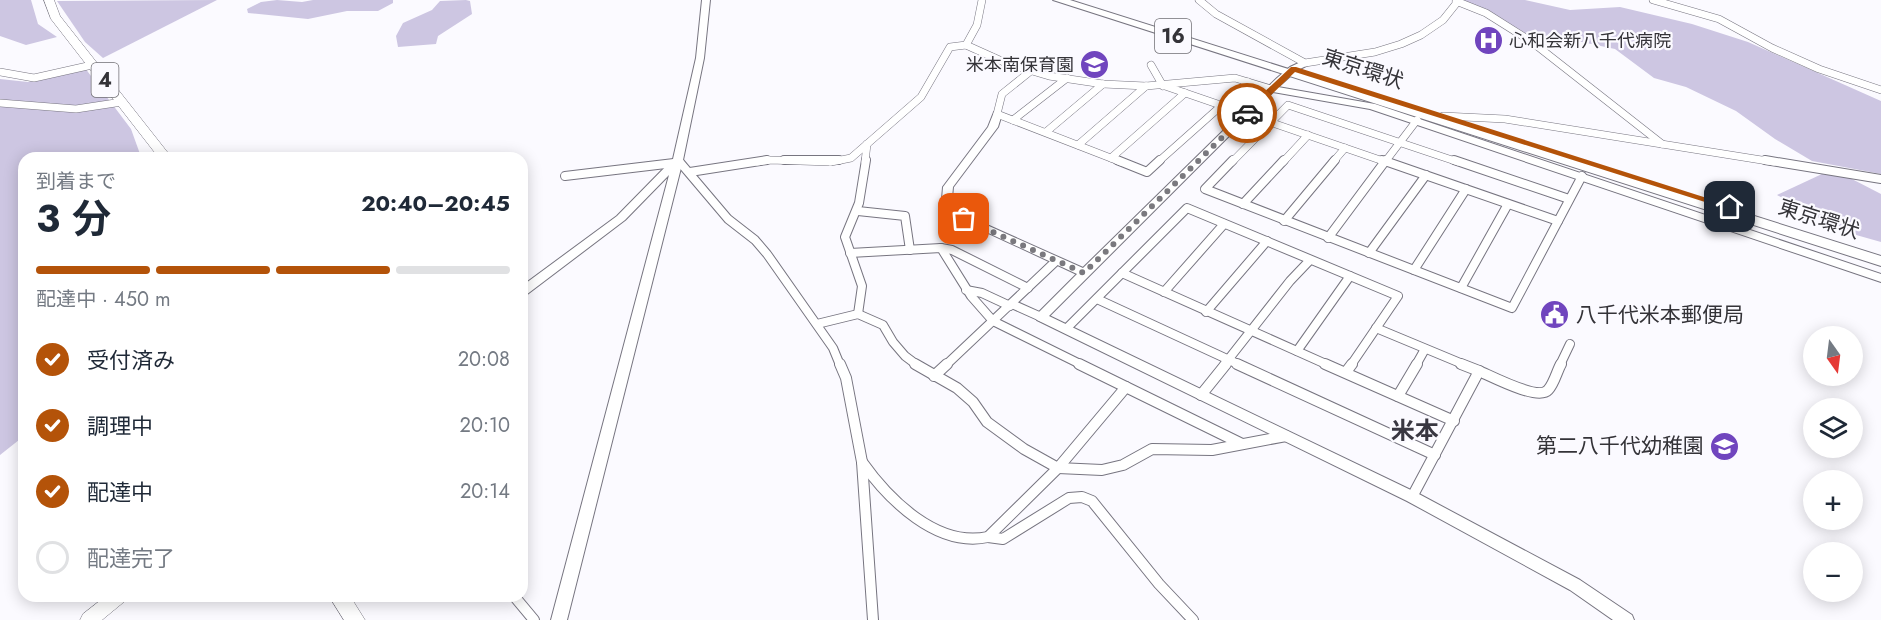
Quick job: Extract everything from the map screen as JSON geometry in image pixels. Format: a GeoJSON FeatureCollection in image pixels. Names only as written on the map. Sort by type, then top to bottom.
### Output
{"type":"FeatureCollection","features":[{"type":"Feature","properties":{"kind":"highway","name":"東京環状"},"geometry":{"type":"LineString","coordinates":[[1059,0],[1295,69],[1881,261]]}},
{"type":"Feature","properties":{"kind":"highway","name":"東京環状"},"geometry":{"type":"LineString","coordinates":[[1073,0],[1881,255]]}},
{"type":"Feature","properties":{"kind":"main road","name":"4"},"geometry":{"type":"LineString","coordinates":[[49,0],[55,17],[161,152]]}},
{"type":"Feature","properties":{"kind":"main road"},"geometry":{"type":"LineString","coordinates":[[89,620],[112,602]]}},
{"type":"Feature","properties":{"kind":"main road"},"geometry":{"type":"LineString","coordinates":[[343,602],[355,620]]}},
{"type":"Feature","properties":{"kind":"street"},"geometry":{"type":"LineString","coordinates":[[559,620],[676,162],[700,58],[706,0]]}},
{"type":"Feature","properties":{"kind":"street"},"geometry":{"type":"LineString","coordinates":[[966,45],[977,25],[982,0]]}},
{"type":"Feature","properties":{"kind":"street"},"geometry":{"type":"LineString","coordinates":[[1199,0],[1295,69]]}},
{"type":"Feature","properties":{"kind":"street"},"geometry":{"type":"LineString","coordinates":[[1653,0],[1719,19],[1819,69],[1881,90]]}},
{"type":"Feature","properties":{"kind":"street"},"geometry":{"type":"LineString","coordinates":[[1041,317],[1271,89],[1295,69],[1375,52],[1401,44],[1421,35],[1443,20],[1457,1],[1480,8],[1565,65],[1662,144]]}},
{"type":"Feature","properties":{"kind":"street"},"geometry":{"type":"LineString","coordinates":[[690,172],[770,160],[837,162],[851,158],[921,97],[950,47],[966,45],[1006,63],[1103,84],[1163,86],[1235,78],[1271,89],[1350,101],[1417,120],[1881,278]]}},
{"type":"Feature","properties":{"kind":"street"},"geometry":{"type":"LineString","coordinates":[[0,72],[34,78],[92,64]]}},
{"type":"Feature","properties":{"kind":"street"},"geometry":{"type":"LineString","coordinates":[[1151,65],[1163,86],[1558,221]]}},
{"type":"Feature","properties":{"kind":"street"},"geometry":{"type":"LineString","coordinates":[[1032,70],[1002,94],[993,127],[948,187],[946,211],[1084,273]]}},
{"type":"Feature","properties":{"kind":"street"},"geometry":{"type":"LineString","coordinates":[[1013,120],[1067,78]]}},
{"type":"Feature","properties":{"kind":"street"},"geometry":{"type":"LineString","coordinates":[[997,114],[1147,172],[1248,82]]}},
{"type":"Feature","properties":{"kind":"street"},"geometry":{"type":"LineString","coordinates":[[1046,132],[1103,84]]}},
{"type":"Feature","properties":{"kind":"street"},"geometry":{"type":"LineString","coordinates":[[1078,145],[1146,86]]}},
{"type":"Feature","properties":{"kind":"street"},"geometry":{"type":"LineString","coordinates":[[1112,158],[1185,93]]}},
{"type":"Feature","properties":{"kind":"street"},"geometry":{"type":"LineString","coordinates":[[0,103],[58,109],[95,108],[122,102]]}},
{"type":"Feature","properties":{"kind":"street"},"geometry":{"type":"LineString","coordinates":[[1569,199],[1288,105],[1205,189],[1512,308],[1582,176]]}},
{"type":"Feature","properties":{"kind":"street"},"geometry":{"type":"LineString","coordinates":[[1443,116],[1504,119],[1881,179]]}},
{"type":"Feature","properties":{"kind":"street"},"geometry":{"type":"LineString","coordinates":[[1328,238],[1417,120]]}},
{"type":"Feature","properties":{"kind":"street"},"geometry":{"type":"LineString","coordinates":[[1243,204],[1308,135]]}},
{"type":"Feature","properties":{"kind":"street"},"geometry":{"type":"LineString","coordinates":[[858,314],[862,286],[845,237],[857,218],[865,173],[867,144]]}},
{"type":"Feature","properties":{"kind":"street"},"geometry":{"type":"LineString","coordinates":[[1284,220],[1345,148]]}},
{"type":"Feature","properties":{"kind":"street"},"geometry":{"type":"LineString","coordinates":[[528,288],[621,218],[676,162]]}},
{"type":"Feature","properties":{"kind":"street"},"geometry":{"type":"LineString","coordinates":[[565,176],[676,162],[690,172],[728,219],[755,240],[818,324],[833,348],[846,378],[862,462],[873,620]]}},
{"type":"Feature","properties":{"kind":"street"},"geometry":{"type":"LineString","coordinates":[[1369,253],[1426,175]]}},
{"type":"Feature","properties":{"kind":"street"},"geometry":{"type":"LineString","coordinates":[[1414,270],[1466,189]]}},
{"type":"Feature","properties":{"kind":"street"},"geometry":{"type":"LineString","coordinates":[[1461,288],[1508,204]]}},
{"type":"Feature","properties":{"kind":"street"},"geometry":{"type":"LineString","coordinates":[[1066,329],[1187,208],[1398,296],[1347,372]]}},
{"type":"Feature","properties":{"kind":"street"},"geometry":{"type":"LineString","coordinates":[[858,211],[905,216],[910,250]]}},
{"type":"Feature","properties":{"kind":"street"},"geometry":{"type":"LineString","coordinates":[[1164,292],[1224,224]]}},
{"type":"Feature","properties":{"kind":"street"},"geometry":{"type":"LineString","coordinates":[[1206,312],[1267,241]]}},
{"type":"Feature","properties":{"kind":"street"},"geometry":{"type":"LineString","coordinates":[[850,253],[941,248],[952,250],[1028,288]]}},
{"type":"Feature","properties":{"kind":"street"},"geometry":{"type":"LineString","coordinates":[[941,248],[976,305],[993,321],[1242,444]]}},
{"type":"Feature","properties":{"kind":"street"},"geometry":{"type":"LineString","coordinates":[[1201,395],[1310,260]]}},
{"type":"Feature","properties":{"kind":"street"},"geometry":{"type":"LineString","coordinates":[[934,376],[1056,261]]}},
{"type":"Feature","properties":{"kind":"street"},"geometry":{"type":"LineString","coordinates":[[1122,273],[1454,421]]}},
{"type":"Feature","properties":{"kind":"street"},"geometry":{"type":"LineString","coordinates":[[1298,351],[1350,276]]}},
{"type":"Feature","properties":{"kind":"street"},"geometry":{"type":"LineString","coordinates":[[966,290],[982,293],[1041,317],[1412,497],[1575,585],[1626,620]]}},
{"type":"Feature","properties":{"kind":"street"},"geometry":{"type":"LineString","coordinates":[[1097,299],[1435,455]]}},
{"type":"Feature","properties":{"kind":"street"},"geometry":{"type":"LineString","coordinates":[[818,324],[858,314],[884,325],[893,342],[905,356],[934,376],[957,388],[973,402],[987,422],[1024,449],[1058,468],[1102,470],[1123,465],[1152,449],[1212,450],[1286,436]]}},
{"type":"Feature","properties":{"kind":"street"},"geometry":{"type":"LineString","coordinates":[[1376,328],[1523,390],[1543,393],[1548,390],[1570,344]]}},
{"type":"Feature","properties":{"kind":"street"},"geometry":{"type":"LineString","coordinates":[[1398,396],[1425,348]]}},
{"type":"Feature","properties":{"kind":"street"},"geometry":{"type":"LineString","coordinates":[[1412,497],[1479,371]]}},
{"type":"Feature","properties":{"kind":"street"},"geometry":{"type":"LineString","coordinates":[[988,537],[1058,468],[1126,387]]}},
{"type":"Feature","properties":{"kind":"street"},"geometry":{"type":"LineString","coordinates":[[862,462],[880,487],[900,505],[944,536],[974,540],[988,537],[1003,539],[1069,498],[1082,497],[1092,501],[1159,584],[1192,620]]}},
{"type":"Feature","properties":{"kind":"street"},"geometry":{"type":"LineString","coordinates":[[519,602],[534,620]]}},
{"type":"Feature","properties":{"kind":"shaded area"},"geometry":{"type":"Polygon","coordinates":[[[0,0],[31,0],[38,24],[57,37],[26,45],[0,36],[0,0]]]}},
{"type":"Feature","properties":{"kind":"shaded area"},"geometry":{"type":"Polygon","coordinates":[[[217,0],[103,58],[85,42],[57,1],[217,0]]]}},
{"type":"Feature","properties":{"kind":"shaded area"},"geometry":{"type":"Polygon","coordinates":[[[277,0],[302,2],[393,0],[393,3],[378,11],[347,11],[308,19],[248,13],[247,9],[261,2],[277,0]]]}},
{"type":"Feature","properties":{"kind":"shaded area"},"geometry":{"type":"Polygon","coordinates":[[[1451,0],[1525,0],[1570,10],[1620,7],[1692,24],[1748,42],[1881,101],[1881,174],[1812,161],[1775,139],[1736,111],[1686,87],[1654,78],[1615,49],[1577,41],[1544,47],[1487,12],[1451,0]]]}},
{"type":"Feature","properties":{"kind":"shaded area"},"geometry":{"type":"Polygon","coordinates":[[[440,1],[470,1],[472,14],[438,36],[436,44],[398,47],[396,36],[403,23],[432,10],[440,1]]]}},
{"type":"Feature","properties":{"kind":"shaded area"},"geometry":{"type":"Polygon","coordinates":[[[85,68],[131,129],[139,152],[18,152],[18,441],[0,455],[0,79],[28,82],[85,68]]]}},
{"type":"Feature","properties":{"kind":"shaded area"},"geometry":{"type":"Polygon","coordinates":[[[1822,174],[1850,178],[1881,194],[1881,242],[1842,231],[1777,195],[1822,174]]]}},
{"type":"Feature","properties":{"kind":"way so far"},"geometry":{"type":"LineString","coordinates":[[964,219],[1084,273],[1247,113]]}},
{"type":"Feature","properties":{"kind":"place","name":"心和会新八千代病院"},"geometry":{"type":"Point","coordinates":[1488,41]}},
{"type":"Feature","properties":{"kind":"place","name":"米本南保育園"},"geometry":{"type":"Point","coordinates":[1095,65]}},
{"type":"Feature","properties":{"kind":"place","name":"八千代米本郵便局"},"geometry":{"type":"Point","coordinates":[1555,315]}},
{"type":"Feature","properties":{"kind":"place","name":"第二八千代幼稚園"},"geometry":{"type":"Point","coordinates":[1725,446]}},
{"type":"Feature","properties":{"kind":"district","name":"米本"},"geometry":{"type":"Point","coordinates":[1415,430]}},
{"type":"Feature","properties":{"kind":"route"},"geometry":{"type":"LineString","coordinates":[[1247,113],[1293,69],[1730,207]]}}]}
